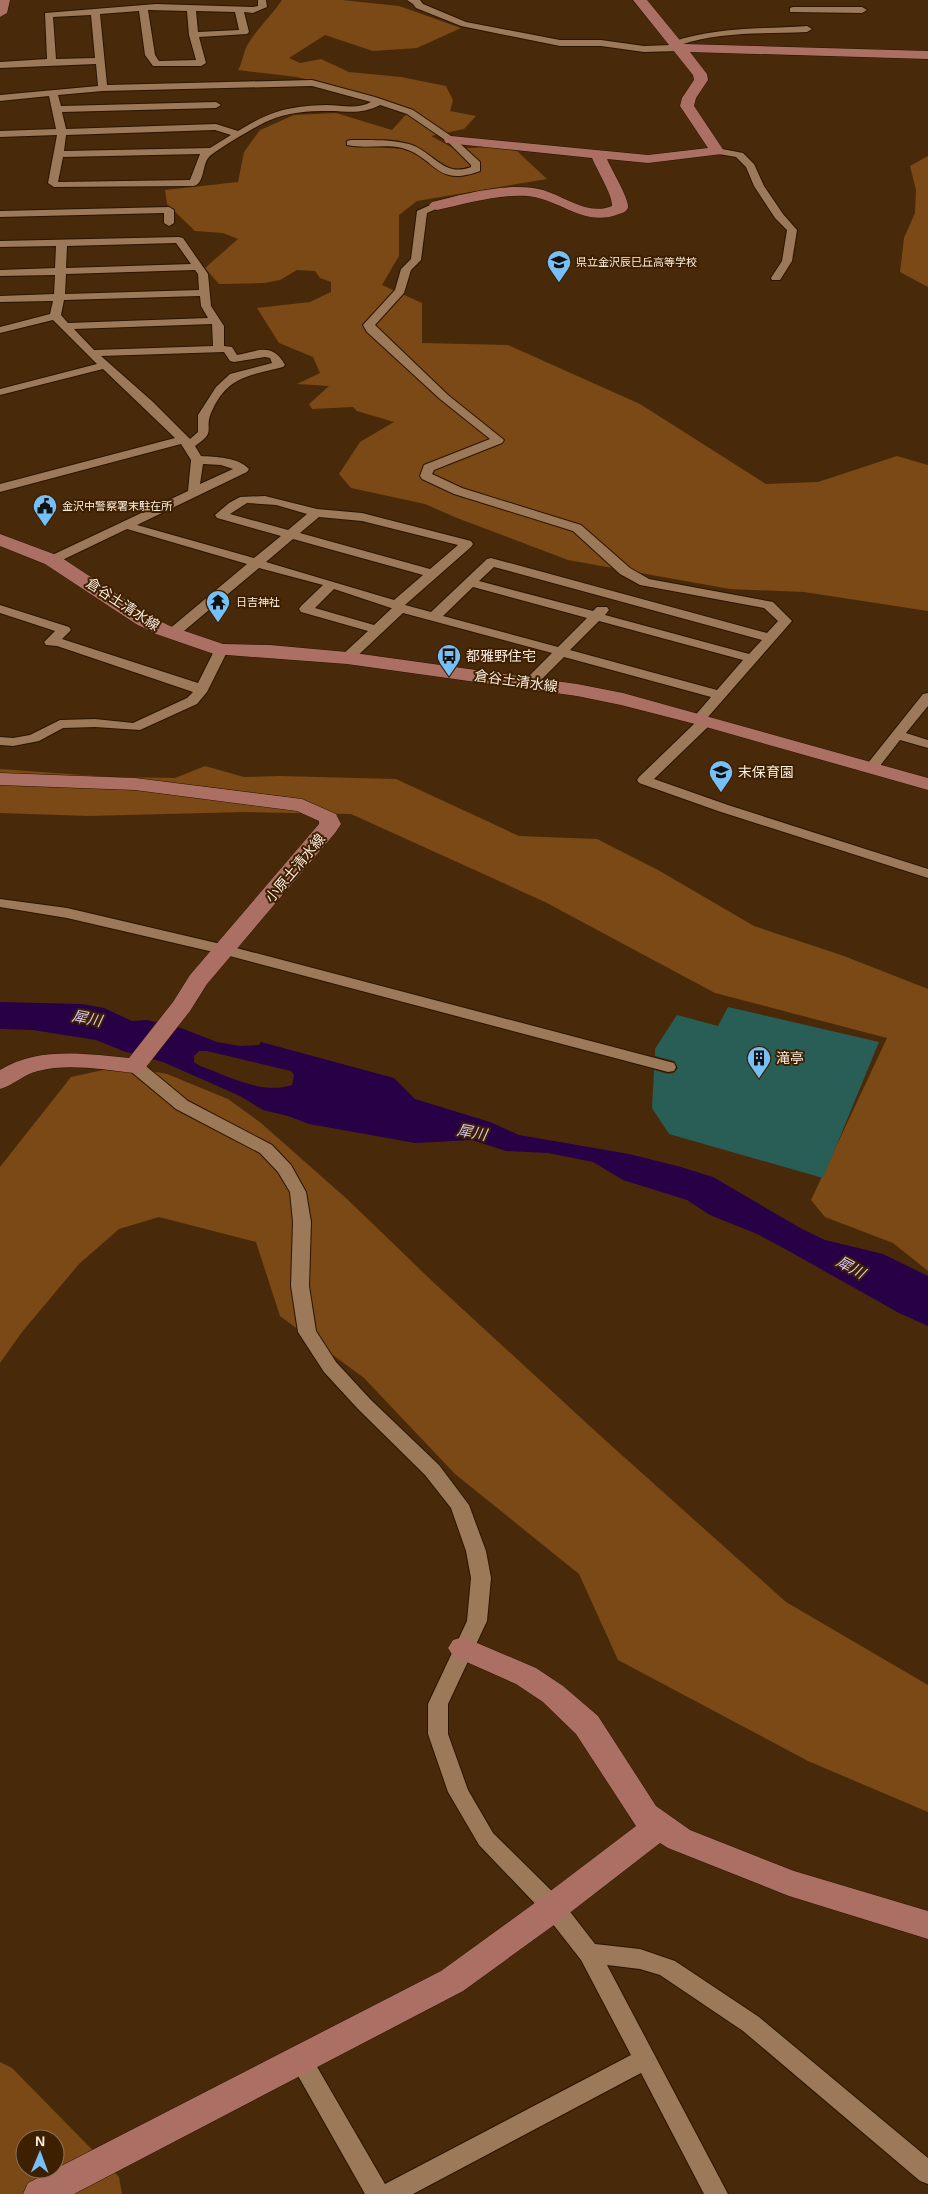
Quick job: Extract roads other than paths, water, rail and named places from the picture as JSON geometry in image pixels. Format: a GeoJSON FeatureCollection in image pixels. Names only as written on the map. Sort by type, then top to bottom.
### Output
{"type":"FeatureCollection","features":[{"type":"Feature","properties":{"kind":"main road","name":"小原土清水線"},"geometry":{"type":"LineString","coordinates":[[0,779],[135,784],[302,805],[329,818],[330,824],[328,829],[225,950]]}},
{"type":"Feature","properties":{"kind":"street"},"geometry":{"type":"LineString","coordinates":[[0,13],[3,0]]}},
{"type":"Feature","properties":{"kind":"street"},"geometry":{"type":"LineString","coordinates":[[52,62],[48,15],[143,8],[191,8],[216,4],[253,10],[263,7],[262,0]]}},
{"type":"Feature","properties":{"kind":"street"},"geometry":{"type":"LineString","coordinates":[[640,0],[700,74],[701,80],[689,98],[687,106],[717,151]]}},
{"type":"Feature","properties":{"kind":"street"},"geometry":{"type":"LineString","coordinates":[[678,46],[692,38],[735,33],[809,31],[786,0]]}},
{"type":"Feature","properties":{"kind":"street"},"geometry":{"type":"LineString","coordinates":[[793,10],[862,10],[852,0]]}},
{"type":"Feature","properties":{"kind":"street"},"geometry":{"type":"LineString","coordinates":[[416,1],[420,6],[464,24],[560,43],[601,43],[644,49],[678,46],[928,55]]}},
{"type":"Feature","properties":{"kind":"street"},"geometry":{"type":"LineString","coordinates":[[143,8],[150,56],[156,64],[201,64],[194,35],[191,8]]}},
{"type":"Feature","properties":{"kind":"street"},"geometry":{"type":"LineString","coordinates":[[194,35],[244,32],[238,9]]}},
{"type":"Feature","properties":{"kind":"street"},"geometry":{"type":"LineString","coordinates":[[95,12],[103,88]]}},
{"type":"Feature","properties":{"kind":"street"},"geometry":{"type":"LineString","coordinates":[[0,64],[100,62]]}},
{"type":"Feature","properties":{"kind":"street"},"geometry":{"type":"LineString","coordinates":[[0,98],[103,88],[312,83],[410,112],[451,140],[476,164],[476,169],[469,172],[444,172],[413,149],[384,143],[351,143]]}},
{"type":"Feature","properties":{"kind":"street"},"geometry":{"type":"LineString","coordinates":[[216,86],[216,116]]}},
{"type":"Feature","properties":{"kind":"street"},"geometry":{"type":"LineString","coordinates":[[54,93],[62,132],[53,183],[58,185],[194,183],[204,156],[264,119],[290,110],[328,108],[356,110],[365,109],[379,102]]}},
{"type":"Feature","properties":{"kind":"street"},"geometry":{"type":"LineString","coordinates":[[57,109],[216,116],[239,134]]}},
{"type":"Feature","properties":{"kind":"street"},"geometry":{"type":"LineString","coordinates":[[0,134],[62,132],[216,116]]}},
{"type":"Feature","properties":{"kind":"street"},"geometry":{"type":"LineString","coordinates":[[451,140],[648,159],[706,154],[717,151],[739,155],[750,166],[760,186],[792,230],[787,261],[776,278]]}},
{"type":"Feature","properties":{"kind":"street"},"geometry":{"type":"LineString","coordinates":[[57,154],[212,151]]}},
{"type":"Feature","properties":{"kind":"street"},"geometry":{"type":"LineString","coordinates":[[597,153],[609,181],[620,198],[620,208],[611,214],[588,214],[536,193],[527,192],[513,192],[437,205],[422,211],[416,260],[406,269],[400,291],[369,325],[370,330],[444,397],[498,440],[428,468],[426,476],[458,491],[576,528],[625,572],[645,582],[768,605],[785,621],[720,695],[702,720],[644,780],[723,808],[928,874]]}},
{"type":"Feature","properties":{"kind":"street"},"geometry":{"type":"LineString","coordinates":[[0,214],[169,210],[169,223]]}},
{"type":"Feature","properties":{"kind":"street"},"geometry":{"type":"LineString","coordinates":[[0,244],[178,240],[203,274],[206,306],[218,326],[219,349]]}},
{"type":"Feature","properties":{"kind":"street"},"geometry":{"type":"LineString","coordinates":[[55,316],[59,298],[62,242]]}},
{"type":"Feature","properties":{"kind":"street"},"geometry":{"type":"LineString","coordinates":[[0,272],[197,267]]}},
{"type":"Feature","properties":{"kind":"street"},"geometry":{"type":"LineString","coordinates":[[0,299],[204,293]]}},
{"type":"Feature","properties":{"kind":"street"},"geometry":{"type":"LineString","coordinates":[[55,316],[187,442],[197,460],[193,484],[194,493]]}},
{"type":"Feature","properties":{"kind":"street"},"geometry":{"type":"LineString","coordinates":[[0,330],[55,316]]}},
{"type":"Feature","properties":{"kind":"street"},"geometry":{"type":"LineString","coordinates":[[64,326],[216,321]]}},
{"type":"Feature","properties":{"kind":"street"},"geometry":{"type":"LineString","coordinates":[[0,488],[200,438],[204,432],[204,415],[220,389],[234,376],[279,365],[274,356],[266,353],[234,359],[228,349],[92,353]]}},
{"type":"Feature","properties":{"kind":"street"},"geometry":{"type":"LineString","coordinates":[[0,392],[106,365]]}},
{"type":"Feature","properties":{"kind":"street"},"geometry":{"type":"LineString","coordinates":[[52,560],[243,469],[232,462],[222,460],[197,460]]}},
{"type":"Feature","properties":{"kind":"street"},"geometry":{"type":"LineString","coordinates":[[347,658],[377,630],[398,606],[467,544],[362,517],[316,513],[281,503],[252,499],[238,502],[222,516],[432,574]]}},
{"type":"Feature","properties":{"kind":"street"},"geometry":{"type":"LineString","coordinates":[[173,633],[316,513]]}},
{"type":"Feature","properties":{"kind":"street"},"geometry":{"type":"LineString","coordinates":[[128,525],[138,530],[332,584],[434,617],[720,695]]}},
{"type":"Feature","properties":{"kind":"street","name":"倉谷土清水線"},"geometry":{"type":"LineString","coordinates":[[0,539],[52,560],[80,576],[143,620],[221,650],[270,651],[347,658],[530,683],[623,699],[928,784]]}},
{"type":"Feature","properties":{"kind":"street"},"geometry":{"type":"LineString","coordinates":[[434,617],[492,562],[771,638]]}},
{"type":"Feature","properties":{"kind":"street"},"geometry":{"type":"LineString","coordinates":[[470,582],[753,658]]}},
{"type":"Feature","properties":{"kind":"street"},"geometry":{"type":"LineString","coordinates":[[332,584],[306,609],[377,630]]}},
{"type":"Feature","properties":{"kind":"street"},"geometry":{"type":"LineString","coordinates":[[530,683],[616,596]]}},
{"type":"Feature","properties":{"kind":"street"},"geometry":{"type":"LineString","coordinates":[[0,609],[64,630],[51,642],[58,642],[197,687],[200,692]]}},
{"type":"Feature","properties":{"kind":"street"},"geometry":{"type":"LineString","coordinates":[[0,741],[13,742],[34,738],[60,724],[95,723],[135,727],[192,701],[200,692],[221,650]]}},
{"type":"Feature","properties":{"kind":"street"},"geometry":{"type":"LineString","coordinates":[[871,768],[928,697]]}},
{"type":"Feature","properties":{"kind":"street"},"geometry":{"type":"LineString","coordinates":[[897,735],[928,744]]}},
{"type":"Feature","properties":{"kind":"street"},"geometry":{"type":"LineString","coordinates":[[0,903],[67,913],[225,950],[668,1066]]}},
{"type":"Feature","properties":{"kind":"street","name":"小原土清水線"},"geometry":{"type":"LineString","coordinates":[[137,1063],[182,1006],[198,980],[225,950]]}},
{"type":"Feature","properties":{"kind":"street"},"geometry":{"type":"LineString","coordinates":[[0,1081],[8,1074],[27,1065],[48,1060],[137,1063],[182,1105],[266,1149],[285,1169],[298,1192],[302,1222],[300,1286],[307,1332],[330,1368],[432,1470],[460,1504],[476,1551],[481,1578],[476,1620],[438,1704],[438,1734],[458,1792],[486,1839],[553,1907],[589,1953],[716,2194]]}},
{"type":"Feature","properties":{"kind":"street"},"geometry":{"type":"LineString","coordinates":[[464,1648],[526,1676],[553,1694],[587,1725],[645,1815],[678,1839],[788,1883],[928,1925]]}},
{"type":"Feature","properties":{"kind":"street"},"geometry":{"type":"LineString","coordinates":[[40,2194],[94,2168],[452,1981],[659,1826]]}},
{"type":"Feature","properties":{"kind":"street"},"geometry":{"type":"LineString","coordinates":[[589,1953],[640,1959],[667,1968],[751,2024],[928,2173]]}},
{"type":"Feature","properties":{"kind":"street"},"geometry":{"type":"LineString","coordinates":[[301,2060],[378,2194]]}},
{"type":"Feature","properties":{"kind":"street"},"geometry":{"type":"LineString","coordinates":[[390,2194],[644,2060]]}},
{"type":"Feature","properties":{"kind":"water","name":"犀川"},"geometry":{"type":"Polygon","coordinates":[[[0,1002],[82,1004],[104,1008],[132,1021],[147,1020],[181,1028],[217,1042],[240,1046],[259,1045],[261,1042],[394,1078],[415,1099],[490,1122],[519,1135],[629,1154],[713,1177],[802,1229],[825,1240],[883,1254],[928,1276],[928,1326],[899,1313],[757,1234],[710,1215],[687,1200],[623,1180],[593,1162],[548,1153],[506,1151],[472,1140],[415,1143],[309,1124],[288,1116],[263,1110],[240,1096],[163,1062],[123,1051],[96,1040],[33,1030],[0,1029],[0,1002]],[[199,1051],[194,1056],[194,1062],[234,1079],[257,1086],[269,1088],[292,1085],[294,1075],[291,1071],[207,1051],[199,1051]]]}},
{"type":"Feature","properties":{"kind":"place","name":"県立金沢辰巳丘高等学校"},"geometry":{"type":"Point","coordinates":[559,283]}},
{"type":"Feature","properties":{"kind":"place","name":"金沢中警察署末駐在所"},"geometry":{"type":"Point","coordinates":[45,527]}},
{"type":"Feature","properties":{"kind":"place","name":"日吉神社"},"geometry":{"type":"Point","coordinates":[218,623]}},
{"type":"Feature","properties":{"kind":"place","name":"都雅野住宅"},"geometry":{"type":"Point","coordinates":[449,677]}},
{"type":"Feature","properties":{"kind":"place","name":"末保育園"},"geometry":{"type":"Point","coordinates":[721,793]}},
{"type":"Feature","properties":{"kind":"place","name":"滝亭"},"geometry":{"type":"Point","coordinates":[759,1079]}}]}
